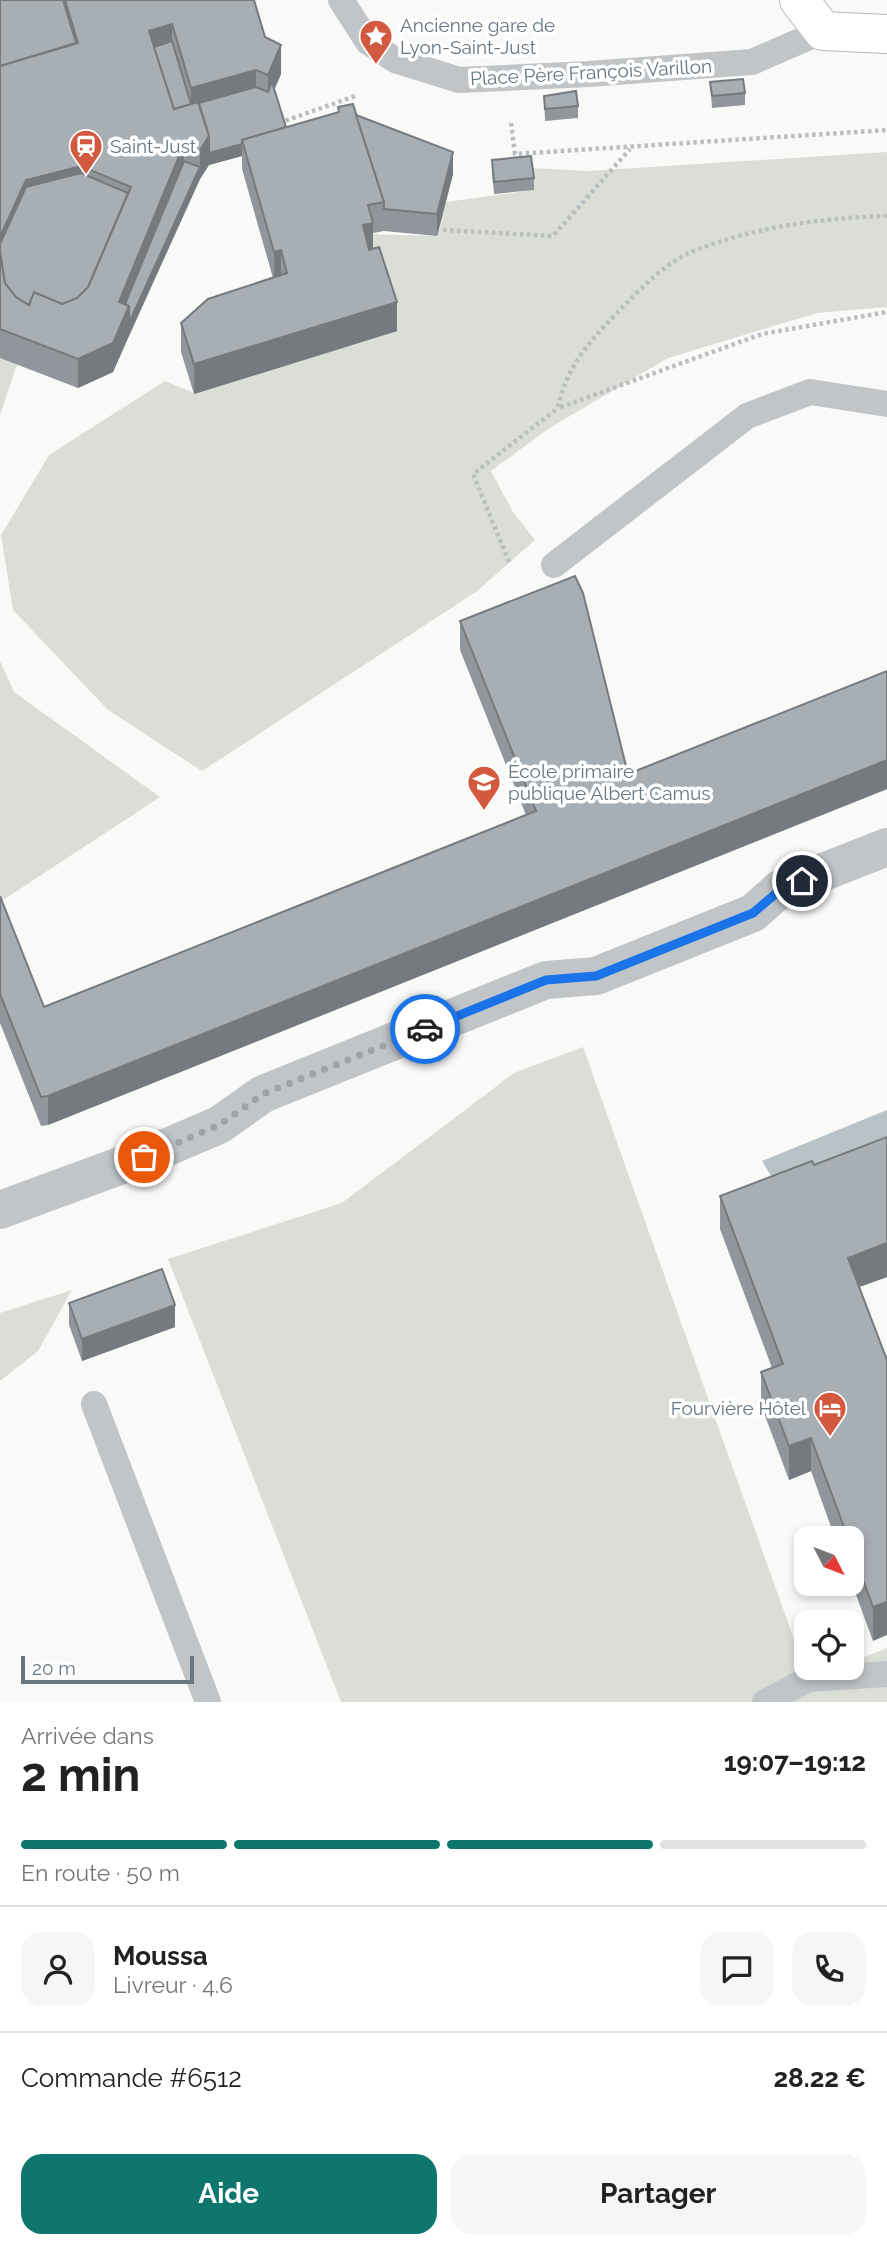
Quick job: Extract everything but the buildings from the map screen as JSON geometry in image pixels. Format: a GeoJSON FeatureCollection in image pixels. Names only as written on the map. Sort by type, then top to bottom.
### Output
{"type":"FeatureCollection","features":[{"type":"Feature","properties":{"kind":"street"},"geometry":{"type":"LineString","coordinates":[[799,0],[823,31],[887,34]]}},
{"type":"Feature","properties":{"kind":"street"},"geometry":{"type":"LineString","coordinates":[[0,1210],[156,1152],[219,1125],[263,1094],[546,980],[596,976],[753,913],[780,890],[887,847]]}},
{"type":"Feature","properties":{"kind":"lane","name":"Place Père François Varillon"},"geometry":{"type":"LineString","coordinates":[[341,0],[368,42],[395,60],[459,80],[752,62],[823,31]]}},
{"type":"Feature","properties":{"kind":"lane"},"geometry":{"type":"LineString","coordinates":[[554,565],[747,416],[810,392],[887,404]]}},
{"type":"Feature","properties":{"kind":"lane"},"geometry":{"type":"LineString","coordinates":[[94,1404],[208,1702]]}},
{"type":"Feature","properties":{"kind":"lane"},"geometry":{"type":"LineString","coordinates":[[765,1702],[809,1679],[887,1674]]}},
{"type":"Feature","properties":{"kind":"path"},"geometry":{"type":"LineString","coordinates":[[268,127],[358,96]]}},
{"type":"Feature","properties":{"kind":"path"},"geometry":{"type":"LineString","coordinates":[[510,115],[515,154],[630,149],[887,130]]}},
{"type":"Feature","properties":{"kind":"path"},"geometry":{"type":"LineString","coordinates":[[443,230],[553,236],[630,149]]}},
{"type":"Feature","properties":{"kind":"path"},"geometry":{"type":"LineString","coordinates":[[558,408],[562,384],[589,343],[636,293],[687,254],[759,232],[828,218],[887,216]]}},
{"type":"Feature","properties":{"kind":"path"},"geometry":{"type":"LineString","coordinates":[[554,565],[515,577],[473,474],[558,408],[762,334],[887,312]]}},
{"type":"Feature","properties":{"kind":"shaded area"},"geometry":{"type":"Polygon","coordinates":[[[887,152],[887,307],[817,313],[668,358],[548,429],[491,471],[513,512],[535,540],[477,591],[202,771],[108,710],[13,610],[1,535],[49,455],[165,381],[194,393],[368,234],[437,236],[446,202],[533,190],[531,168],[587,171],[887,152]]]}},
{"type":"Feature","properties":{"kind":"shaded area"},"geometry":{"type":"Polygon","coordinates":[[[0,358],[17,364],[0,415],[0,358]]]}},
{"type":"Feature","properties":{"kind":"shaded area"},"geometry":{"type":"Polygon","coordinates":[[[0,661],[14,692],[160,797],[0,902],[0,661]]]}},
{"type":"Feature","properties":{"kind":"shaded area"},"geometry":{"type":"Polygon","coordinates":[[[583,1047],[794,1640],[794,1680],[864,1680],[864,1657],[887,1648],[887,1702],[341,1702],[168,1259],[342,1203],[514,1073],[583,1047]]]}},
{"type":"Feature","properties":{"kind":"shaded area"},"geometry":{"type":"Polygon","coordinates":[[[887,1110],[887,1149],[781,1193],[762,1161],[887,1110]]]}},
{"type":"Feature","properties":{"kind":"shaded area"},"geometry":{"type":"Polygon","coordinates":[[[72,1290],[38,1351],[0,1381],[0,1313],[72,1290]]]}},
{"type":"Feature","properties":{"kind":"way so far"},"geometry":{"type":"LineString","coordinates":[[144,1157],[219,1125],[263,1094],[425,1029]]}},
{"type":"Feature","properties":{"kind":"place","name":"Ancienne gare de Lyon-Saint-Just"},"geometry":{"type":"Point","coordinates":[376,66]}},
{"type":"Feature","properties":{"kind":"place","name":"Saint-Just"},"geometry":{"type":"Point","coordinates":[86,176]}},
{"type":"Feature","properties":{"kind":"place","name":"École primaire publique Albert Camus"},"geometry":{"type":"Point","coordinates":[484,812]}},
{"type":"Feature","properties":{"kind":"place","name":"Fourvière Hôtel"},"geometry":{"type":"Point","coordinates":[830,1438]}},
{"type":"Feature","properties":{"kind":"route"},"geometry":{"type":"LineString","coordinates":[[425,1029],[546,980],[596,976],[753,913],[780,890],[802,881]]}}]}
